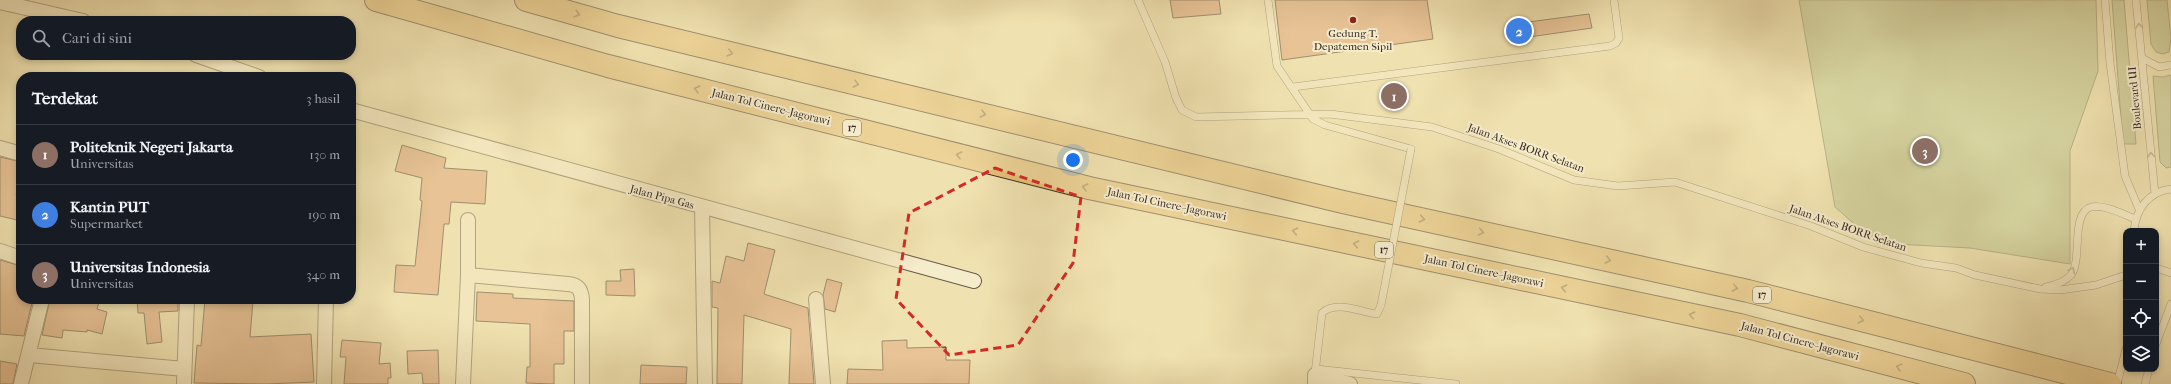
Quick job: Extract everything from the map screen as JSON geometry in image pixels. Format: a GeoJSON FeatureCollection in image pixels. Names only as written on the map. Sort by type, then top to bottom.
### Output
{"type":"FeatureCollection","features":[{"type":"Feature","properties":{"kind":"highway","name":"Jalan Tol Cinere–Jagorawi"},"geometry":{"type":"LineString","coordinates":[[376,0],[608,66],[1089,188],[1740,325],[1964,384]]}},
{"type":"Feature","properties":{"kind":"highway","name":"17"},"geometry":{"type":"LineString","coordinates":[[526,0],[618,26],[1343,202],[1748,291],[2110,384]]}},
{"type":"Feature","properties":{"kind":"street"},"geometry":{"type":"LineString","coordinates":[[0,2],[61,16]]}},
{"type":"Feature","properties":{"kind":"street"},"geometry":{"type":"LineString","coordinates":[[210,60],[245,72]]}},
{"type":"Feature","properties":{"kind":"street","name":"Jalan Pipa Gas"},"geometry":{"type":"LineString","coordinates":[[356,111],[702,208],[974,281]]}},
{"type":"Feature","properties":{"kind":"street"},"geometry":{"type":"LineString","coordinates":[[0,148],[16,153]]}},
{"type":"Feature","properties":{"kind":"street"},"geometry":{"type":"LineString","coordinates":[[702,208],[705,384]]}},
{"type":"Feature","properties":{"kind":"street"},"geometry":{"type":"LineString","coordinates":[[463,384],[468,275],[468,220]]}},
{"type":"Feature","properties":{"kind":"street"},"geometry":{"type":"LineString","coordinates":[[0,251],[16,256]]}},
{"type":"Feature","properties":{"kind":"street"},"geometry":{"type":"LineString","coordinates":[[468,275],[578,286],[582,299],[582,384]]}},
{"type":"Feature","properties":{"kind":"street"},"geometry":{"type":"LineString","coordinates":[[816,299],[823,384]]}},
{"type":"Feature","properties":{"kind":"street"},"geometry":{"type":"LineString","coordinates":[[21,384],[30,355],[41,304]]}},
{"type":"Feature","properties":{"kind":"street"},"geometry":{"type":"LineString","coordinates":[[184,384],[187,304]]}},
{"type":"Feature","properties":{"kind":"street"},"geometry":{"type":"LineString","coordinates":[[324,384],[326,304]]}},
{"type":"Feature","properties":{"kind":"street"},"geometry":{"type":"LineString","coordinates":[[30,355],[184,369]]}},
{"type":"Feature","properties":{"kind":"street"},"geometry":{"type":"LineString","coordinates":[[1315,376],[1350,384]]}},
{"type":"Feature","properties":{"kind":"lane","name":"Jalan Akses BORR Selatan"},"geometry":{"type":"LineString","coordinates":[[1138,0],[1165,62],[1176,98],[1182,110],[1196,117],[1310,114],[1432,127],[1499,149],[1574,180],[1618,186],[1675,182],[1811,226],[1863,246],[1921,263],[1956,268],[1975,275],[2040,289],[2060,290],[2096,285],[2123,276]]}},
{"type":"Feature","properties":{"kind":"lane"},"geometry":{"type":"LineString","coordinates":[[1268,0],[1278,66],[1313,119],[1325,125],[1411,149],[1381,305],[1377,314],[1336,307],[1326,309],[1322,313],[1315,376],[1456,384]]}},
{"type":"Feature","properties":{"kind":"lane"},"geometry":{"type":"LineString","coordinates":[[1293,87],[1610,46],[1616,43],[1619,38],[1614,0]]}},
{"type":"Feature","properties":{"kind":"lane"},"geometry":{"type":"LineString","coordinates":[[2105,0],[2110,63],[2125,176],[2139,209]]}},
{"type":"Feature","properties":{"kind":"lane","name":"Boulevard UI"},"geometry":{"type":"LineString","coordinates":[[2136,0],[2155,194]]}},
{"type":"Feature","properties":{"kind":"lane"},"geometry":{"type":"LineString","coordinates":[[2142,58],[2159,67],[2171,65]]}},
{"type":"Feature","properties":{"kind":"lane"},"geometry":{"type":"LineString","coordinates":[[2134,228],[2135,219],[2139,209],[2155,194],[2171,189]]}},
{"type":"Feature","properties":{"kind":"lane","name":"Jalan Akses BORR Selatan"},"geometry":{"type":"LineString","coordinates":[[2040,289],[2059,284],[2071,275],[2077,258],[2079,222],[2082,213],[2090,207],[2106,209],[2135,219]]}},
{"type":"Feature","properties":{"kind":"lane"},"geometry":{"type":"LineString","coordinates":[[2159,269],[2171,273]]}},
{"type":"Feature","properties":{"kind":"lane"},"geometry":{"type":"LineString","coordinates":[[2159,336],[2171,304]]}},
{"type":"Feature","properties":{"kind":"lane"},"geometry":{"type":"LineString","coordinates":[[2117,384],[2123,361]]}},
{"type":"Feature","properties":{"kind":"lane"},"geometry":{"type":"LineString","coordinates":[[2145,384],[2148,372]]}},
{"type":"Feature","properties":{"kind":"highlighted area"},"geometry":{"type":"Polygon","coordinates":[[[995,168],[1081,197],[1073,263],[1018,345],[949,355],[896,299],[909,213],[995,168]]]}},
{"type":"Feature","properties":{"kind":"green space"},"geometry":{"type":"Polygon","coordinates":[[[1799,0],[2096,0],[2098,71],[2070,151],[2070,264],[1970,248],[1876,243],[1835,207],[1799,0]]]}},
{"type":"Feature","properties":{"kind":"green space"},"geometry":{"type":"Polygon","coordinates":[[[2112,0],[2124,0],[2136,144],[2123,144],[2112,0]]]}},
{"type":"Feature","properties":{"kind":"green space"},"geometry":{"type":"Polygon","coordinates":[[[2147,0],[2167,0],[2171,39],[2169,52],[2163,54],[2156,52],[2151,44],[2147,0]]]}},
{"type":"Feature","properties":{"kind":"green space"},"geometry":{"type":"Polygon","coordinates":[[[2171,75],[2171,167],[2166,168],[2160,162],[2153,76],[2163,77],[2171,75]]]}},
{"type":"Feature","properties":{"kind":"building"},"geometry":{"type":"Polygon","coordinates":[[[1170,0],[1219,0],[1221,14],[1173,18],[1170,0]]]}},
{"type":"Feature","properties":{"kind":"building","name":"Gedung T, Depatemen Sipil"},"geometry":{"type":"Polygon","coordinates":[[[1275,0],[1427,0],[1433,39],[1282,60],[1275,0]]]}},
{"type":"Feature","properties":{"kind":"building"},"geometry":{"type":"Polygon","coordinates":[[[1589,14],[1592,28],[1515,39],[1513,24],[1589,14]]]}},
{"type":"Feature","properties":{"kind":"building"},"geometry":{"type":"Polygon","coordinates":[[[402,145],[446,158],[444,168],[487,171],[485,204],[451,202],[449,224],[444,224],[438,295],[394,292],[396,265],[415,266],[422,201],[420,200],[422,178],[395,171],[402,145]]]}},
{"type":"Feature","properties":{"kind":"building"},"geometry":{"type":"Polygon","coordinates":[[[0,157],[16,161],[16,220],[0,216],[0,157]]]}},
{"type":"Feature","properties":{"kind":"building"},"geometry":{"type":"Polygon","coordinates":[[[748,243],[775,250],[764,294],[808,308],[814,384],[789,384],[791,329],[744,315],[742,384],[717,384],[718,308],[712,307],[712,281],[720,283],[726,256],[744,261],[748,243]]]}},
{"type":"Feature","properties":{"kind":"building"},"geometry":{"type":"Polygon","coordinates":[[[0,260],[16,265],[16,304],[32,304],[24,336],[0,334],[0,260]]]}},
{"type":"Feature","properties":{"kind":"building"},"geometry":{"type":"Polygon","coordinates":[[[634,269],[635,296],[606,295],[606,281],[621,281],[620,270],[634,269]]]}},
{"type":"Feature","properties":{"kind":"building"},"geometry":{"type":"Polygon","coordinates":[[[827,279],[842,283],[835,312],[825,309],[823,295],[827,279]]]}},
{"type":"Feature","properties":{"kind":"building"},"geometry":{"type":"Polygon","coordinates":[[[477,292],[513,294],[513,298],[574,301],[574,331],[564,331],[564,364],[554,364],[554,384],[526,383],[527,367],[530,367],[530,324],[476,321],[477,292]]]}},
{"type":"Feature","properties":{"kind":"building"},"geometry":{"type":"Polygon","coordinates":[[[49,304],[98,304],[97,309],[107,312],[102,334],[87,330],[87,332],[63,330],[62,338],[42,335],[49,304]]]}},
{"type":"Feature","properties":{"kind":"building"},"geometry":{"type":"Polygon","coordinates":[[[137,304],[178,304],[178,311],[159,312],[162,342],[147,344],[144,313],[138,313],[137,304]]]}},
{"type":"Feature","properties":{"kind":"building"},"geometry":{"type":"Polygon","coordinates":[[[205,304],[253,304],[250,337],[311,334],[314,382],[266,384],[194,383],[197,345],[201,346],[205,304]]]}},
{"type":"Feature","properties":{"kind":"building"},"geometry":{"type":"Polygon","coordinates":[[[342,340],[381,343],[379,364],[390,363],[391,378],[388,378],[388,384],[344,384],[346,357],[340,357],[342,340]]]}},
{"type":"Feature","properties":{"kind":"building"},"geometry":{"type":"Polygon","coordinates":[[[907,340],[907,348],[946,347],[946,360],[970,360],[969,384],[847,384],[848,369],[883,370],[882,341],[907,340]]]}},
{"type":"Feature","properties":{"kind":"building"},"geometry":{"type":"Polygon","coordinates":[[[438,350],[439,384],[423,384],[422,373],[408,374],[407,351],[438,350]]]}},
{"type":"Feature","properties":{"kind":"building"},"geometry":{"type":"Polygon","coordinates":[[[0,361],[17,364],[13,384],[0,384],[0,361]]]}},
{"type":"Feature","properties":{"kind":"building"},"geometry":{"type":"Polygon","coordinates":[[[641,365],[687,367],[686,384],[640,384],[641,365]]]}},
{"type":"Feature","properties":{"kind":"place","name":"Gedung T, Depatemen Sipil"},"geometry":{"type":"Point","coordinates":[1353,20]}},
{"type":"Feature","properties":{"kind":"place","name":"Kantin PUT"},"geometry":{"type":"Point","coordinates":[1519,31]}},
{"type":"Feature","properties":{"kind":"place","name":"Politeknik Negeri Jakarta"},"geometry":{"type":"Point","coordinates":[1394,96]}},
{"type":"Feature","properties":{"kind":"place","name":"Universitas Indonesia"},"geometry":{"type":"Point","coordinates":[1925,151]}}]}
